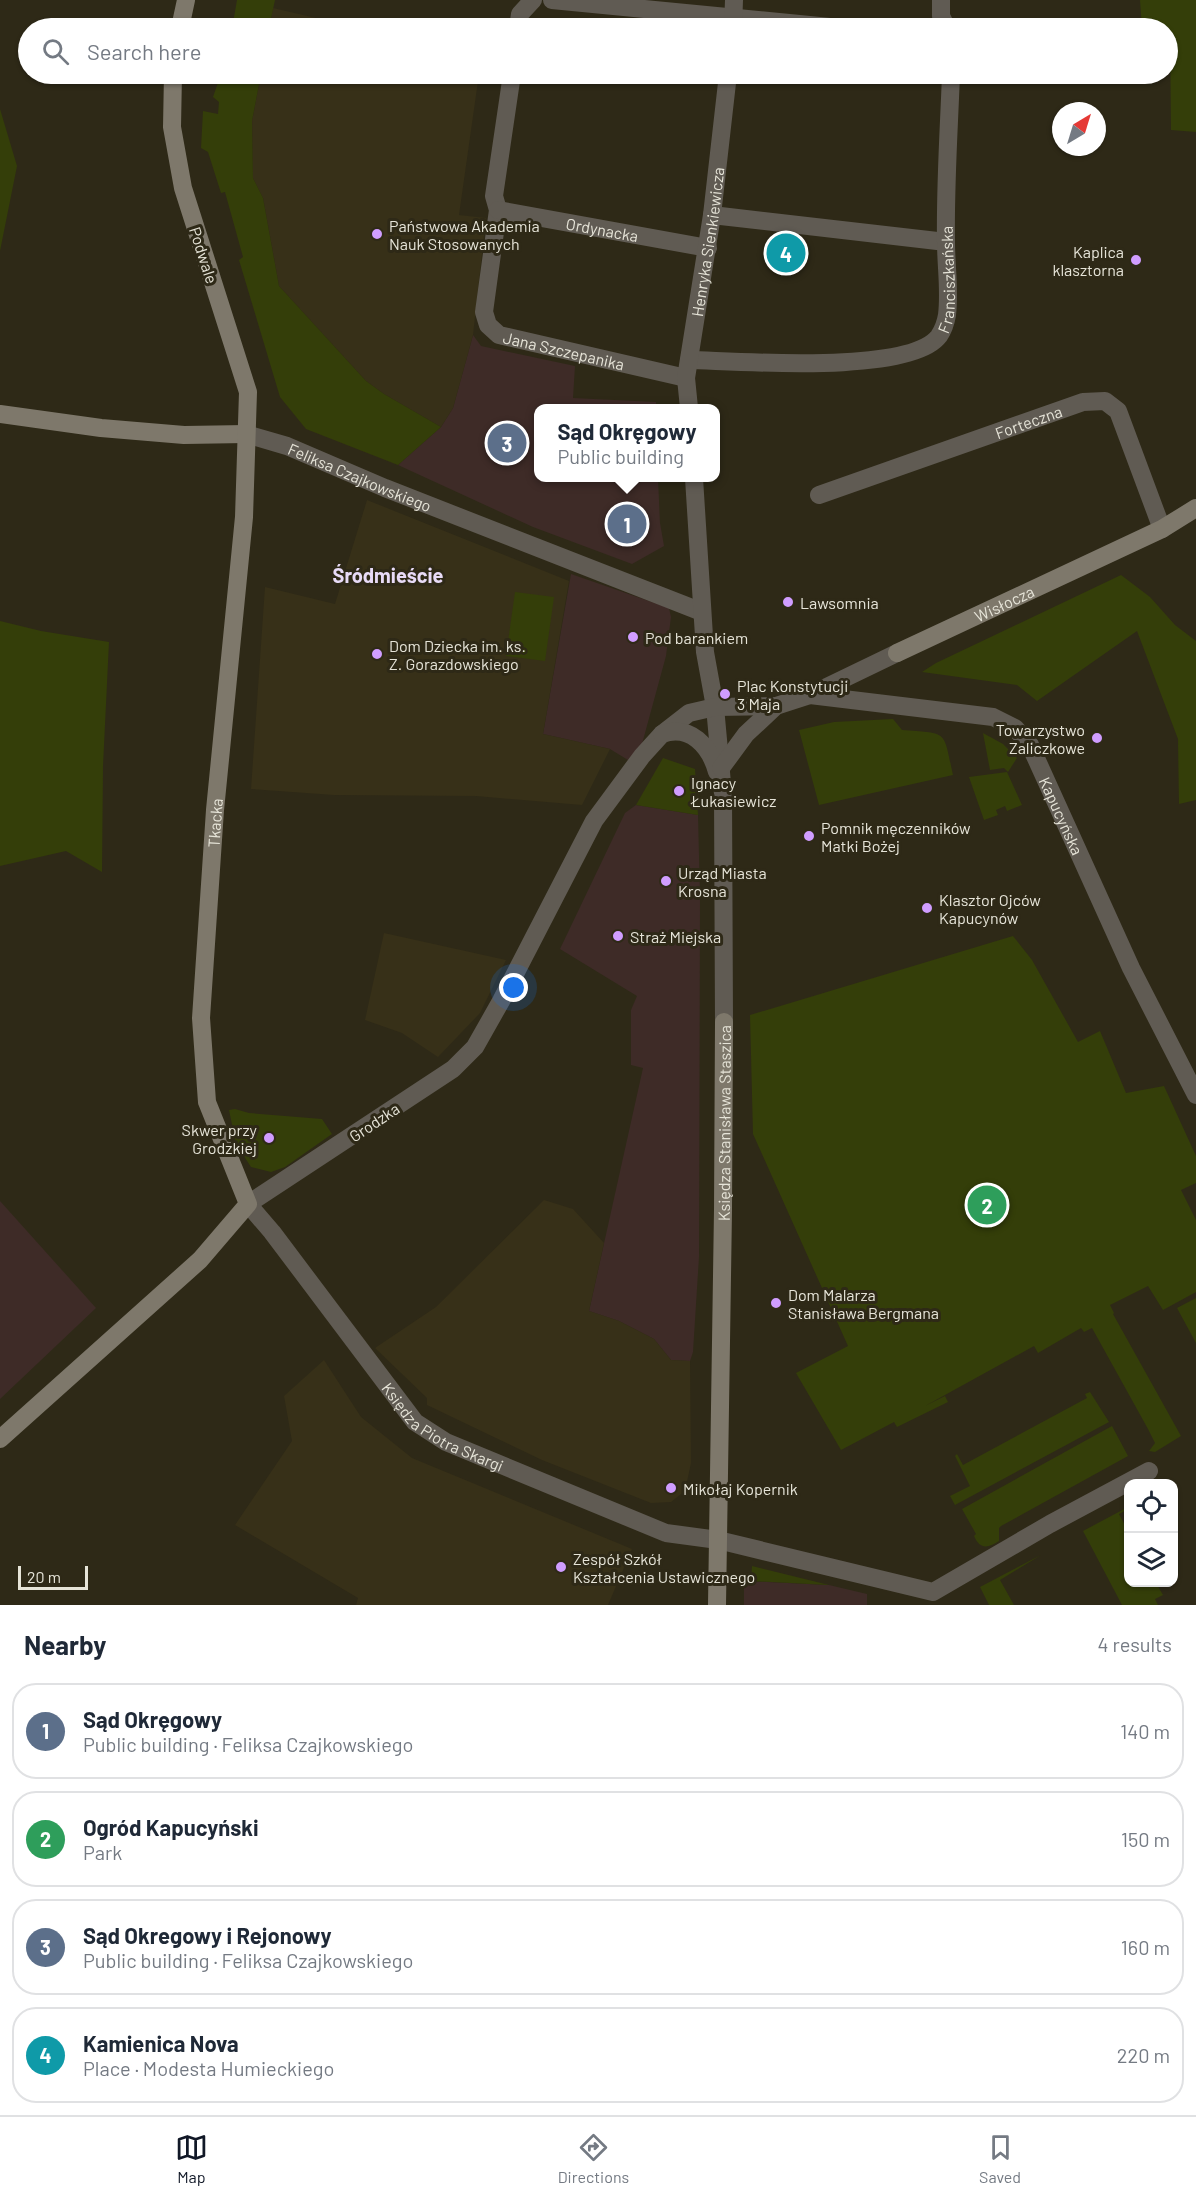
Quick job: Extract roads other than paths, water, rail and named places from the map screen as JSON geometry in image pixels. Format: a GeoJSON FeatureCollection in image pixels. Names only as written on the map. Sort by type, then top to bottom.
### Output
{"type":"FeatureCollection","features":[{"type":"Feature","properties":{"kind":"main road"},"geometry":{"type":"LineString","coordinates":[[182,18],[186,0]]}},
{"type":"Feature","properties":{"kind":"main road","name":"Podwale"},"geometry":{"type":"LineString","coordinates":[[172,84],[172,127],[183,188],[248,392],[246,434]]}},
{"type":"Feature","properties":{"kind":"main road","name":"Feliksa Czajkowskiego"},"geometry":{"type":"LineString","coordinates":[[0,414],[184,435],[246,434]]}},
{"type":"Feature","properties":{"kind":"main road","name":"Tkacka"},"geometry":{"type":"LineString","coordinates":[[246,434],[244,517],[214,810],[201,1018],[207,1102],[248,1204]]}},
{"type":"Feature","properties":{"kind":"main road","name":"Wisłocza"},"geometry":{"type":"LineString","coordinates":[[897,652],[1162,529],[1196,508]]}},
{"type":"Feature","properties":{"kind":"main road","name":"Księdza Stanisława Staszica"},"geometry":{"type":"LineString","coordinates":[[717,1605],[724,1022]]}},
{"type":"Feature","properties":{"kind":"main road","name":"Grodzka"},"geometry":{"type":"LineString","coordinates":[[0,1439],[200,1260],[248,1204]]}},
{"type":"Feature","properties":{"kind":"street"},"geometry":{"type":"LineString","coordinates":[[521,18],[533,0]]}},
{"type":"Feature","properties":{"kind":"street"},"geometry":{"type":"LineString","coordinates":[[552,0],[688,18]]}},
{"type":"Feature","properties":{"kind":"street"},"geometry":{"type":"LineString","coordinates":[[734,0],[734,18]]}},
{"type":"Feature","properties":{"kind":"street"},"geometry":{"type":"LineString","coordinates":[[941,0],[942,18]]}},
{"type":"Feature","properties":{"kind":"street","name":"Jana Szczepanika"},"geometry":{"type":"LineString","coordinates":[[511,84],[494,196],[498,210],[484,312],[488,325],[499,335],[688,369]]}},
{"type":"Feature","properties":{"kind":"street","name":"Henryka Sienkiewicza"},"geometry":{"type":"LineString","coordinates":[[689,404],[688,369],[708,248],[727,84]]}},
{"type":"Feature","properties":{"kind":"street","name":"Franciszkańska"},"geometry":{"type":"LineString","coordinates":[[688,369],[859,361],[906,353],[925,346],[940,334],[947,318],[949,290],[946,242],[951,84]]}},
{"type":"Feature","properties":{"kind":"street","name":"Ordynacka"},"geometry":{"type":"LineString","coordinates":[[498,210],[708,248]]}},
{"type":"Feature","properties":{"kind":"street"},"geometry":{"type":"LineString","coordinates":[[712,215],[946,242]]}},
{"type":"Feature","properties":{"kind":"street","name":"Forteczna"},"geometry":{"type":"LineString","coordinates":[[819,495],[1083,402],[1105,401],[1118,411],[1162,529]]}},
{"type":"Feature","properties":{"kind":"street","name":"Feliksa Czajkowskiego"},"geometry":{"type":"LineString","coordinates":[[246,434],[287,446],[385,488],[702,612]]}},
{"type":"Feature","properties":{"kind":"street"},"geometry":{"type":"LineString","coordinates":[[694,482],[707,669],[715,707],[776,706],[810,695]]}},
{"type":"Feature","properties":{"kind":"street","name":"Wisłocza"},"geometry":{"type":"LineString","coordinates":[[810,695],[897,652]]}},
{"type":"Feature","properties":{"kind":"street","name":"Kapucyńska"},"geometry":{"type":"LineString","coordinates":[[810,695],[993,717],[1015,728],[1030,745],[1131,968],[1196,1095]]}},
{"type":"Feature","properties":{"kind":"street"},"geometry":{"type":"LineString","coordinates":[[721,768],[746,734],[776,706]]}},
{"type":"Feature","properties":{"kind":"street","name":"Grodzka"},"geometry":{"type":"LineString","coordinates":[[248,1204],[453,1069],[475,1047],[594,821],[642,756],[662,734],[689,713],[715,707]]}},
{"type":"Feature","properties":{"kind":"street","name":"Księdza Stanisława Staszica"},"geometry":{"type":"LineString","coordinates":[[715,707],[723,794],[724,1022]]}},
{"type":"Feature","properties":{"kind":"street"},"geometry":{"type":"LineString","coordinates":[[662,734],[680,731],[700,740],[716,767],[723,794]]}},
{"type":"Feature","properties":{"kind":"street","name":"Księdza Piotra Skargi"},"geometry":{"type":"LineString","coordinates":[[248,1204],[272,1232],[415,1422],[446,1442],[666,1533],[718,1540]]}},
{"type":"Feature","properties":{"kind":"street"},"geometry":{"type":"LineString","coordinates":[[718,1540],[933,1592],[1050,1524],[1149,1471]]}},
{"type":"Feature","properties":{"kind":"place","name":"Państwowa Akademia Nauk Stosowanych"},"geometry":{"type":"Point","coordinates":[377,234]}},
{"type":"Feature","properties":{"kind":"place","name":"Kamienica Nova"},"geometry":{"type":"Point","coordinates":[786,253]}},
{"type":"Feature","properties":{"kind":"place","name":"Kaplica klasztorna"},"geometry":{"type":"Point","coordinates":[1136,260]}},
{"type":"Feature","properties":{"kind":"place","name":"Sąd Okregowy i Rejonowy"},"geometry":{"type":"Point","coordinates":[507,443]}},
{"type":"Feature","properties":{"kind":"place","name":"Sąd Okręgowy"},"geometry":{"type":"Point","coordinates":[627,524]}},
{"type":"Feature","properties":{"kind":"place","name":"Lawsomnia"},"geometry":{"type":"Point","coordinates":[788,602]}},
{"type":"Feature","properties":{"kind":"place","name":"Pod barankiem"},"geometry":{"type":"Point","coordinates":[633,637]}},
{"type":"Feature","properties":{"kind":"place","name":"Dom Dziecka im. ks. Z. Gorazdowskiego"},"geometry":{"type":"Point","coordinates":[377,654]}},
{"type":"Feature","properties":{"kind":"place","name":"Plac Konstytucji 3 Maja"},"geometry":{"type":"Point","coordinates":[725,694]}},
{"type":"Feature","properties":{"kind":"place","name":"Towarzystwo Zaliczkowe"},"geometry":{"type":"Point","coordinates":[1097,738]}},
{"type":"Feature","properties":{"kind":"place","name":"Ignacy Łukasiewicz"},"geometry":{"type":"Point","coordinates":[679,791]}},
{"type":"Feature","properties":{"kind":"place","name":"Pomnik męczenników Matki Bożej"},"geometry":{"type":"Point","coordinates":[809,836]}},
{"type":"Feature","properties":{"kind":"place","name":"Urząd Miasta Krosna"},"geometry":{"type":"Point","coordinates":[666,881]}},
{"type":"Feature","properties":{"kind":"place","name":"Klasztor Ojców Kapucynów"},"geometry":{"type":"Point","coordinates":[927,908]}},
{"type":"Feature","properties":{"kind":"place","name":"Straż Miejska"},"geometry":{"type":"Point","coordinates":[618,936]}},
{"type":"Feature","properties":{"kind":"place","name":"Skwer przy Grodzkiej"},"geometry":{"type":"Point","coordinates":[269,1138]}},
{"type":"Feature","properties":{"kind":"place","name":"Ogród Kapucyński"},"geometry":{"type":"Point","coordinates":[987,1205]}},
{"type":"Feature","properties":{"kind":"place","name":"Dom Malarza Stanisława Bergmana"},"geometry":{"type":"Point","coordinates":[776,1303]}},
{"type":"Feature","properties":{"kind":"place","name":"Mikołaj Kopernik"},"geometry":{"type":"Point","coordinates":[671,1488]}},
{"type":"Feature","properties":{"kind":"place","name":"Zespół Szkół Kształcenia Ustawicznego"},"geometry":{"type":"Point","coordinates":[561,1567]}},
{"type":"Feature","properties":{"kind":"district","name":"Śródmieście"},"geometry":{"type":"Point","coordinates":[388,575]}}]}
